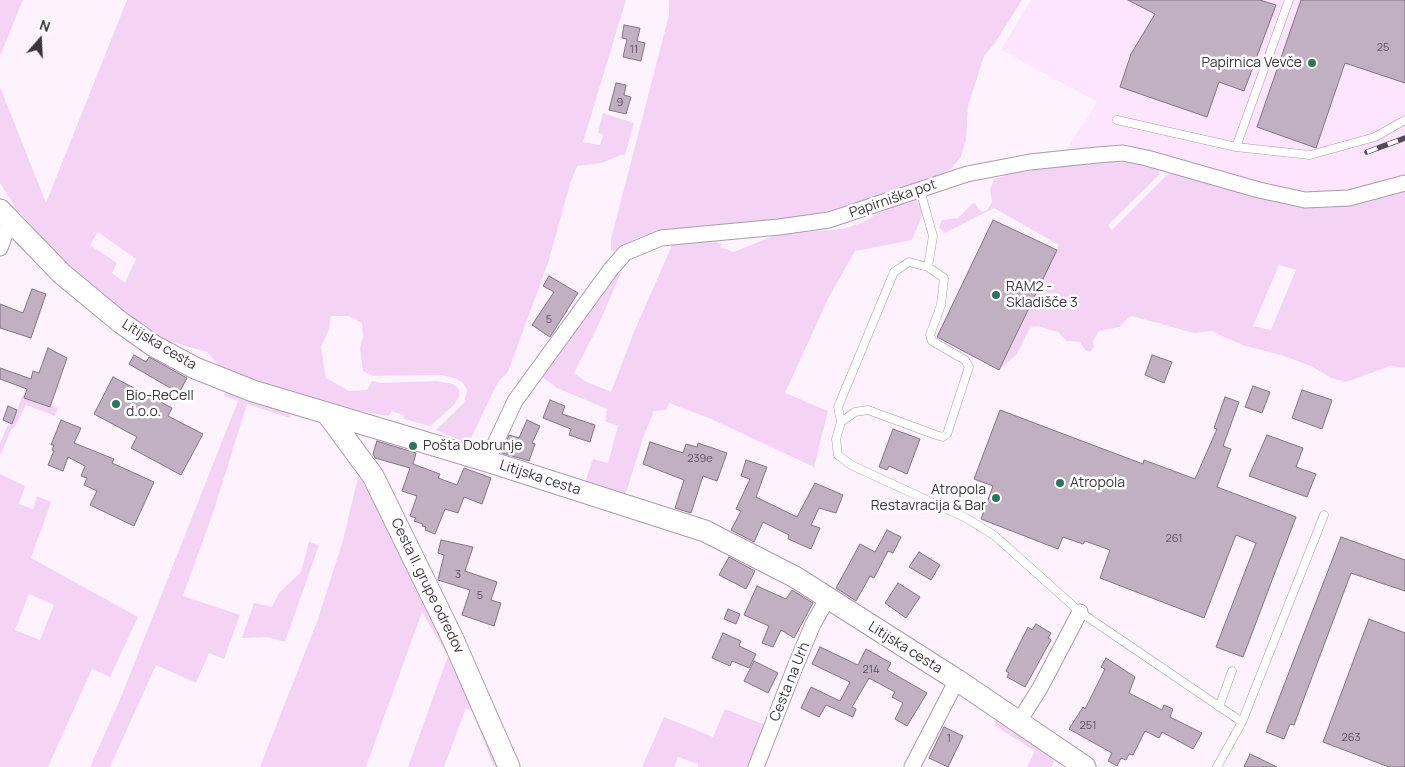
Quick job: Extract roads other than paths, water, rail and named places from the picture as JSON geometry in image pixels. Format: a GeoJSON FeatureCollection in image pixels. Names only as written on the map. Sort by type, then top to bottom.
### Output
{"type":"FeatureCollection","features":[{"type":"Feature","properties":{"kind":"main road","name":"Litijska cesta"},"geometry":{"type":"LineString","coordinates":[[5,216],[62,274],[120,322],[154,346],[223,380],[328,415],[487,461],[705,531],[773,566],[828,598],[957,680],[1085,767]]}},
{"type":"Feature","properties":{"kind":"main road","name":"Cesta II. grupe odredov"},"geometry":{"type":"LineString","coordinates":[[328,415],[373,476],[452,637],[509,767]]}},
{"type":"Feature","properties":{"kind":"street","name":"Papirniška pot"},"geometry":{"type":"LineString","coordinates":[[487,461],[515,401],[611,269],[625,254],[661,238],[779,227],[829,220],[967,174],[1030,162],[1123,153],[1259,190],[1305,200],[1349,198],[1405,183]]}},
{"type":"Feature","properties":{"kind":"street","name":"Litijska cesta"},"geometry":{"type":"LineString","coordinates":[[0,248],[5,216]]}},
{"type":"Feature","properties":{"kind":"street","name":"Cesta na Urh"},"geometry":{"type":"LineString","coordinates":[[756,767],[813,624],[828,598]]}},
{"type":"Feature","properties":{"kind":"street"},"geometry":{"type":"LineString","coordinates":[[1018,723],[1040,688],[1080,612]]}},
{"type":"Feature","properties":{"kind":"street"},"geometry":{"type":"LineString","coordinates":[[912,767],[957,680]]}},
{"type":"Feature","properties":{"kind":"lane"},"geometry":{"type":"LineString","coordinates":[[1236,147],[1289,0]]}},
{"type":"Feature","properties":{"kind":"lane"},"geometry":{"type":"LineString","coordinates":[[1117,120],[1236,147],[1310,155],[1375,137],[1405,120]]}},
{"type":"Feature","properties":{"kind":"lane"},"geometry":{"type":"LineString","coordinates":[[920,190],[933,236],[928,267]]}},
{"type":"Feature","properties":{"kind":"lane"},"geometry":{"type":"LineString","coordinates":[[842,422],[838,406],[894,272],[909,262],[928,267],[944,278],[940,305],[930,335],[932,340],[965,360],[969,367],[947,434],[943,437],[936,435],[868,410],[855,412],[842,422],[836,439],[838,456],[851,465],[966,518],[995,536],[1080,612],[1242,722]]}},
{"type":"Feature","properties":{"kind":"lane"},"geometry":{"type":"LineString","coordinates":[[1217,767],[1242,722],[1324,515]]}},
{"type":"Feature","properties":{"kind":"lane"},"geometry":{"type":"LineString","coordinates":[[1219,707],[1232,671]]}},
{"type":"Feature","properties":{"kind":"railway"},"geometry":{"type":"LineString","coordinates":[[1367,152],[1405,138]]}},
{"type":"Feature","properties":{"kind":"place","name":"Papirnica Vevče"},"geometry":{"type":"Point","coordinates":[1312,63]}},
{"type":"Feature","properties":{"kind":"place","name":"RAM2 - Skladišče 3"},"geometry":{"type":"Point","coordinates":[996,295]}},
{"type":"Feature","properties":{"kind":"place","name":"Bio-ReCell d.o.o."},"geometry":{"type":"Point","coordinates":[116,404]}},
{"type":"Feature","properties":{"kind":"place","name":"Pošta Dobrunje"},"geometry":{"type":"Point","coordinates":[413,446]}},
{"type":"Feature","properties":{"kind":"place","name":"Atropola"},"geometry":{"type":"Point","coordinates":[1060,483]}},
{"type":"Feature","properties":{"kind":"place","name":"Atropola Restavracija & Bar"},"geometry":{"type":"Point","coordinates":[996,498]}}]}
